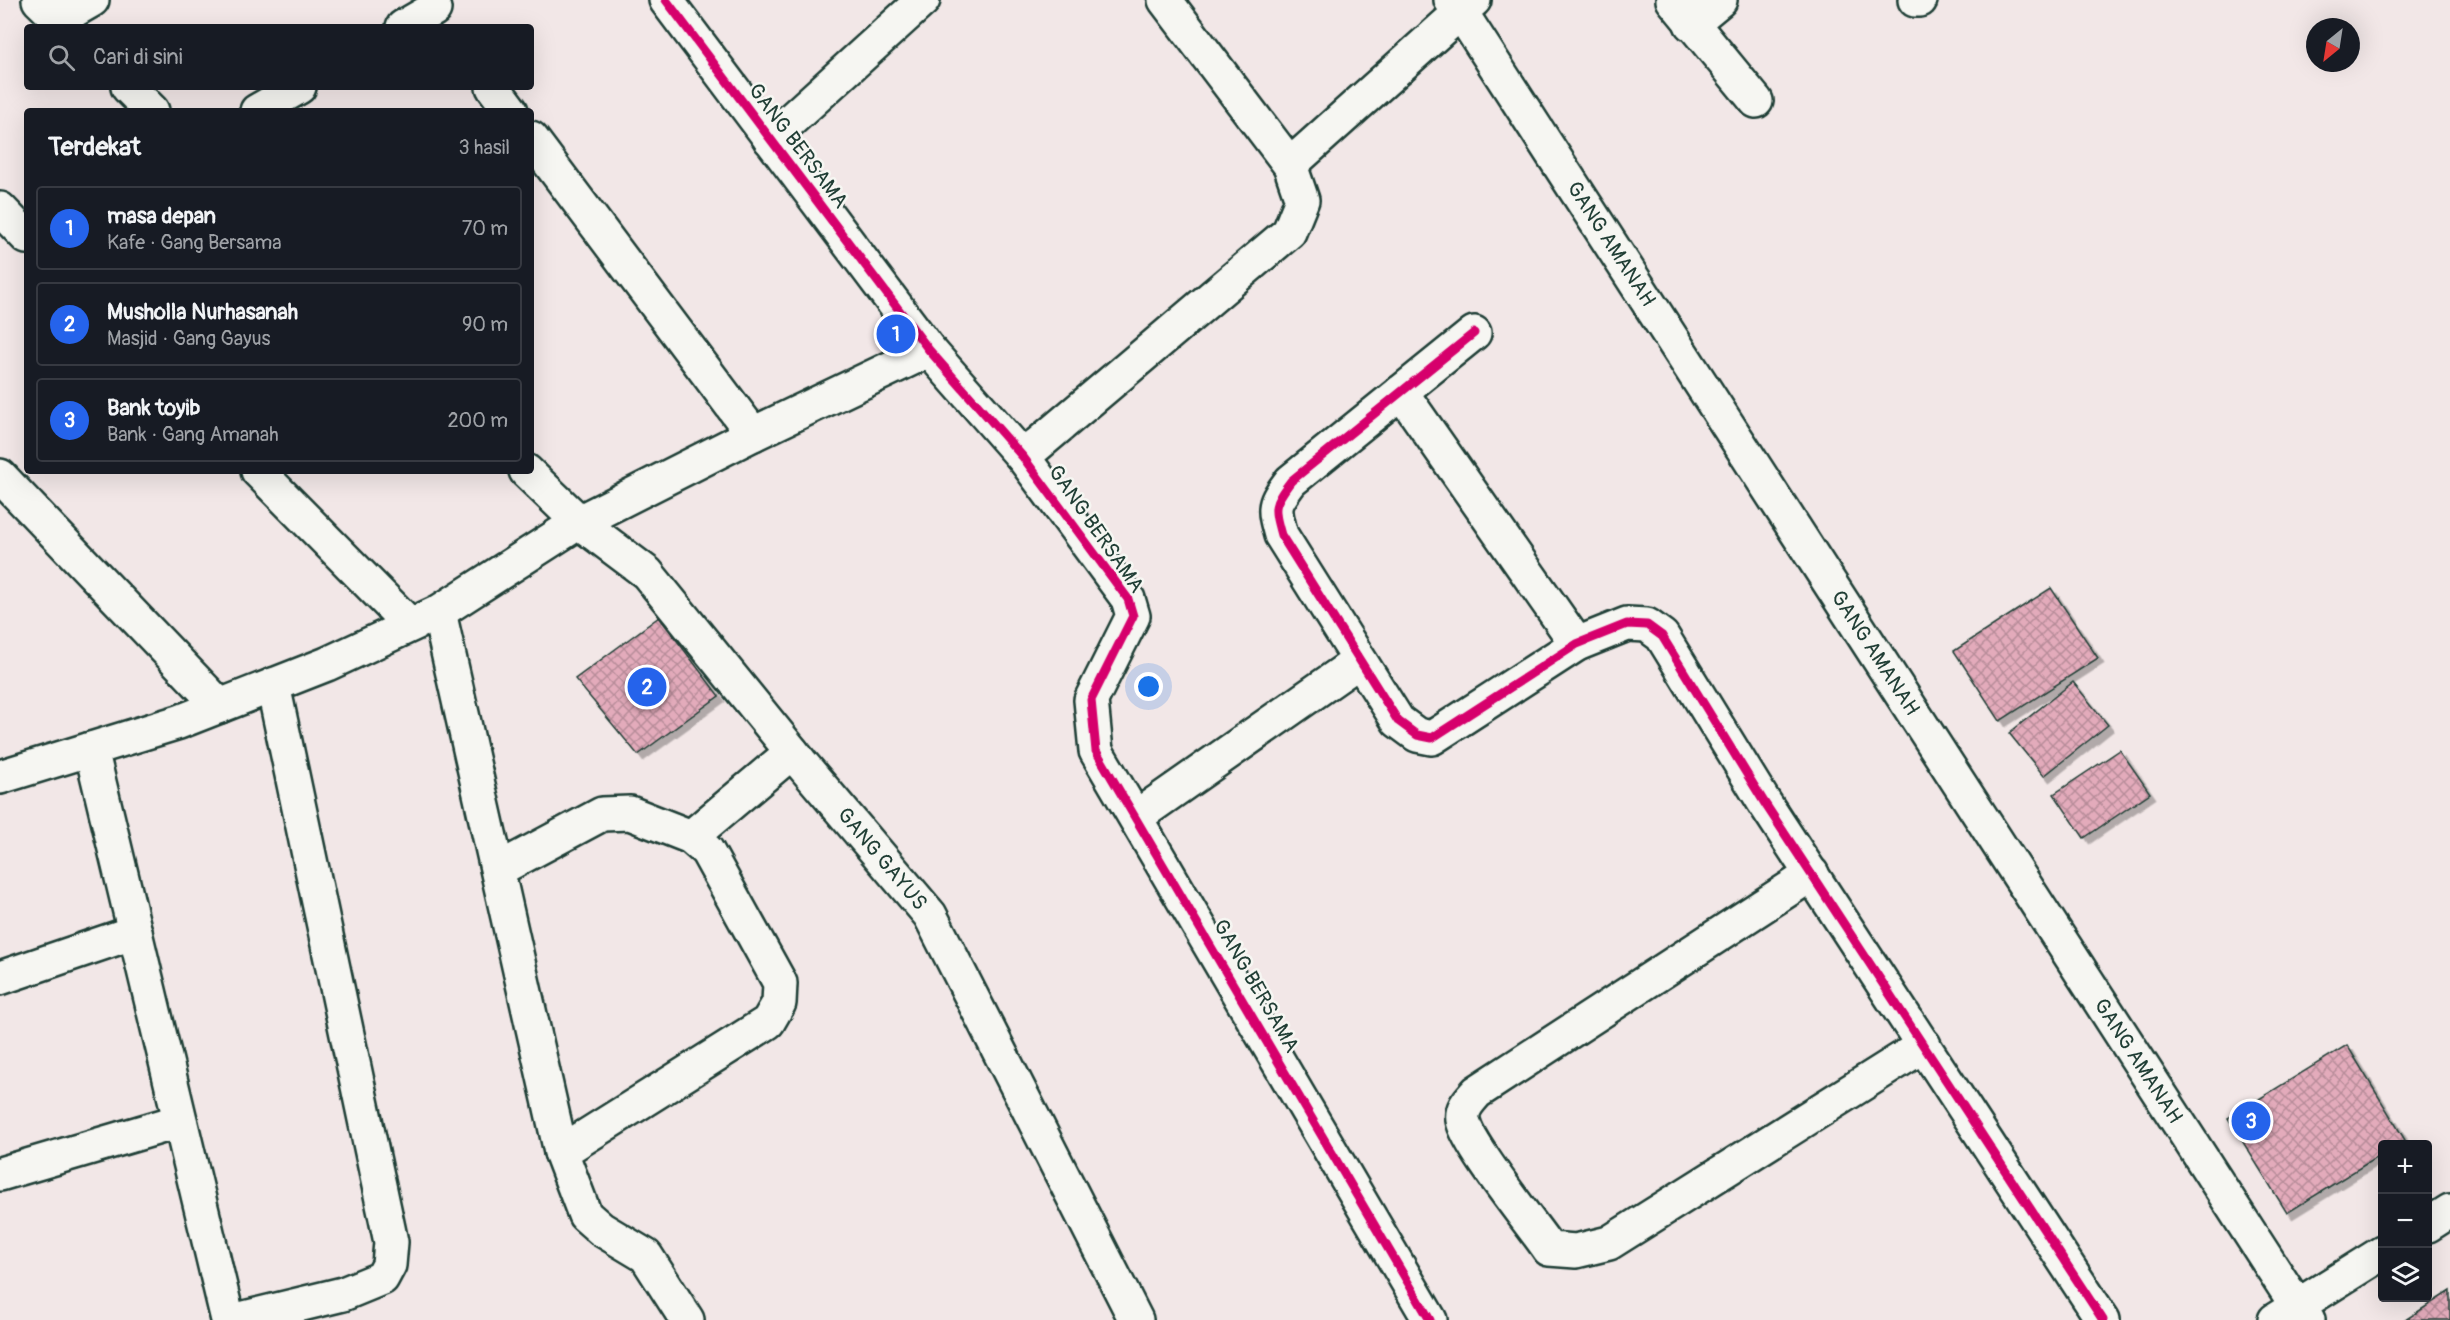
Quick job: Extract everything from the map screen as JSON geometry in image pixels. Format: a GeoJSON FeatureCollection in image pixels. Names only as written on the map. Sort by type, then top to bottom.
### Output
{"type":"FeatureCollection","features":[{"type":"Feature","properties":{"kind":"street"},"geometry":{"type":"LineString","coordinates":[[55,15],[92,0]]}},
{"type":"Feature","properties":{"kind":"street","name":"GANG BERSAMA"},"geometry":{"type":"LineString","coordinates":[[666,0],[929,350],[1023,457],[1128,599],[1133,616],[1091,700],[1096,751],[1430,1320]]}},
{"type":"Feature","properties":{"kind":"street"},"geometry":{"type":"LineString","coordinates":[[770,140],[923,0]]}},
{"type":"Feature","properties":{"kind":"street"},"geometry":{"type":"LineString","coordinates":[[1023,457],[1289,232],[1302,200],[1290,165],[1165,0]]}},
{"type":"Feature","properties":{"kind":"street"},"geometry":{"type":"LineString","coordinates":[[1720,0],[1682,12],[1756,101]]}},
{"type":"Feature","properties":{"kind":"street"},"geometry":{"type":"LineString","coordinates":[[1915,0],[1920,0]]}},
{"type":"Feature","properties":{"kind":"street"},"geometry":{"type":"LineString","coordinates":[[1290,165],[1462,4]]}},
{"type":"Feature","properties":{"kind":"street","name":"GANG AMANAH"},"geometry":{"type":"LineString","coordinates":[[1462,4],[2294,1315]]}},
{"type":"Feature","properties":{"kind":"street"},"geometry":{"type":"LineString","coordinates":[[410,24],[436,12]]}},
{"type":"Feature","properties":{"kind":"street"},"geometry":{"type":"LineString","coordinates":[[131,90],[150,108]]}},
{"type":"Feature","properties":{"kind":"street"},"geometry":{"type":"LineString","coordinates":[[262,108],[294,90]]}},
{"type":"Feature","properties":{"kind":"street"},"geometry":{"type":"LineString","coordinates":[[495,90],[509,108]]}},
{"type":"Feature","properties":{"kind":"street"},"geometry":{"type":"LineString","coordinates":[[534,142],[753,434]]}},
{"type":"Feature","properties":{"kind":"street"},"geometry":{"type":"LineString","coordinates":[[0,209],[24,234]]}},
{"type":"Feature","properties":{"kind":"street"},"geometry":{"type":"LineString","coordinates":[[1474,333],[1291,481],[1278,498],[1274,510],[1281,535],[1359,661],[1398,722],[1417,735],[1432,738],[1577,644],[1628,624],[1647,624],[1662,636],[1812,874],[2103,1320]]}},
{"type":"Feature","properties":{"kind":"street"},"geometry":{"type":"LineString","coordinates":[[5,769],[91,749],[179,722],[327,664],[439,612],[579,522],[753,434],[929,350]]}},
{"type":"Feature","properties":{"kind":"street"},"geometry":{"type":"LineString","coordinates":[[1401,392],[1577,644]]}},
{"type":"Feature","properties":{"kind":"street"},"geometry":{"type":"LineString","coordinates":[[261,474],[410,625]]}},
{"type":"Feature","properties":{"kind":"street","name":"GANG GAYUS"},"geometry":{"type":"LineString","coordinates":[[529,474],[579,522],[647,573],[792,752],[930,915],[1136,1320]]}},
{"type":"Feature","properties":{"kind":"street"},"geometry":{"type":"LineString","coordinates":[[0,476],[220,706]]}},
{"type":"Feature","properties":{"kind":"street"},"geometry":{"type":"LineString","coordinates":[[439,612],[499,869],[561,1152],[585,1215],[601,1229],[646,1256],[687,1320]]}},
{"type":"Feature","properties":{"kind":"street"},"geometry":{"type":"LineString","coordinates":[[1136,817],[1359,661]]}},
{"type":"Feature","properties":{"kind":"street"},"geometry":{"type":"LineString","coordinates":[[236,1320],[343,1294],[382,1278],[389,1265],[390,1242],[273,685]]}},
{"type":"Feature","properties":{"kind":"street"},"geometry":{"type":"LineString","coordinates":[[91,749],[228,1320]]}},
{"type":"Feature","properties":{"kind":"street"},"geometry":{"type":"LineString","coordinates":[[691,837],[792,752]]}},
{"type":"Feature","properties":{"kind":"street"},"geometry":{"type":"LineString","coordinates":[[499,869],[602,814],[630,813],[691,837],[707,851],[780,983],[779,1003],[768,1022],[561,1152]]}},
{"type":"Feature","properties":{"kind":"street"},"geometry":{"type":"LineString","coordinates":[[1812,874],[1477,1092],[1465,1106],[1463,1120],[1475,1145],[1549,1249],[1576,1251],[1609,1243],[1923,1045]]}},
{"type":"Feature","properties":{"kind":"street"},"geometry":{"type":"LineString","coordinates":[[0,978],[135,932]]}},
{"type":"Feature","properties":{"kind":"street"},"geometry":{"type":"LineString","coordinates":[[0,1174],[180,1121]]}},
{"type":"Feature","properties":{"kind":"street"},"geometry":{"type":"LineString","coordinates":[[2432,1222],[2450,1210]]}},
{"type":"Feature","properties":{"kind":"street"},"geometry":{"type":"LineString","coordinates":[[2294,1315],[2378,1256]]}},
{"type":"Feature","properties":{"kind":"building"},"geometry":{"type":"Polygon","coordinates":[[[2051,588],[2098,658],[2000,721],[1954,651],[2051,588]]]}},
{"type":"Feature","properties":{"kind":"building"},"geometry":{"type":"Polygon","coordinates":[[[659,617],[719,696],[638,755],[575,679],[659,617]]]}},
{"type":"Feature","properties":{"kind":"building"},"geometry":{"type":"Polygon","coordinates":[[[2073,682],[2108,725],[2044,776],[2009,733],[2073,682]]]}},
{"type":"Feature","properties":{"kind":"building"},"geometry":{"type":"Polygon","coordinates":[[[2120,750],[2150,793],[2084,838],[2054,794],[2120,750]]]}},
{"type":"Feature","properties":{"kind":"building"},"geometry":{"type":"Polygon","coordinates":[[[2347,1045],[2405,1140],[2378,1140],[2378,1156],[2287,1213],[2228,1118],[2347,1045]]]}},
{"type":"Feature","properties":{"kind":"building"},"geometry":{"type":"Polygon","coordinates":[[[2450,1291],[2450,1320],[2405,1320],[2450,1291]]]}},
{"type":"Feature","properties":{"kind":"cycle path"},"geometry":{"type":"LineString","coordinates":[[666,0],[929,350],[1023,457],[1128,599],[1133,616],[1091,700],[1096,751],[1430,1320]]}},
{"type":"Feature","properties":{"kind":"cycle path"},"geometry":{"type":"LineString","coordinates":[[1474,333],[1291,481],[1276,506],[1281,535],[1398,721],[1417,735],[1432,738],[1577,644],[1627,624],[1647,625],[1662,636],[1764,802],[2103,1320]]}},
{"type":"Feature","properties":{"kind":"place","name":"masa depan"},"geometry":{"type":"Point","coordinates":[896,334]}},
{"type":"Feature","properties":{"kind":"place","name":"Musholla Nurhasanah"},"geometry":{"type":"Point","coordinates":[647,687]}},
{"type":"Feature","properties":{"kind":"place","name":"Bank toyib"},"geometry":{"type":"Point","coordinates":[2251,1121]}}]}
